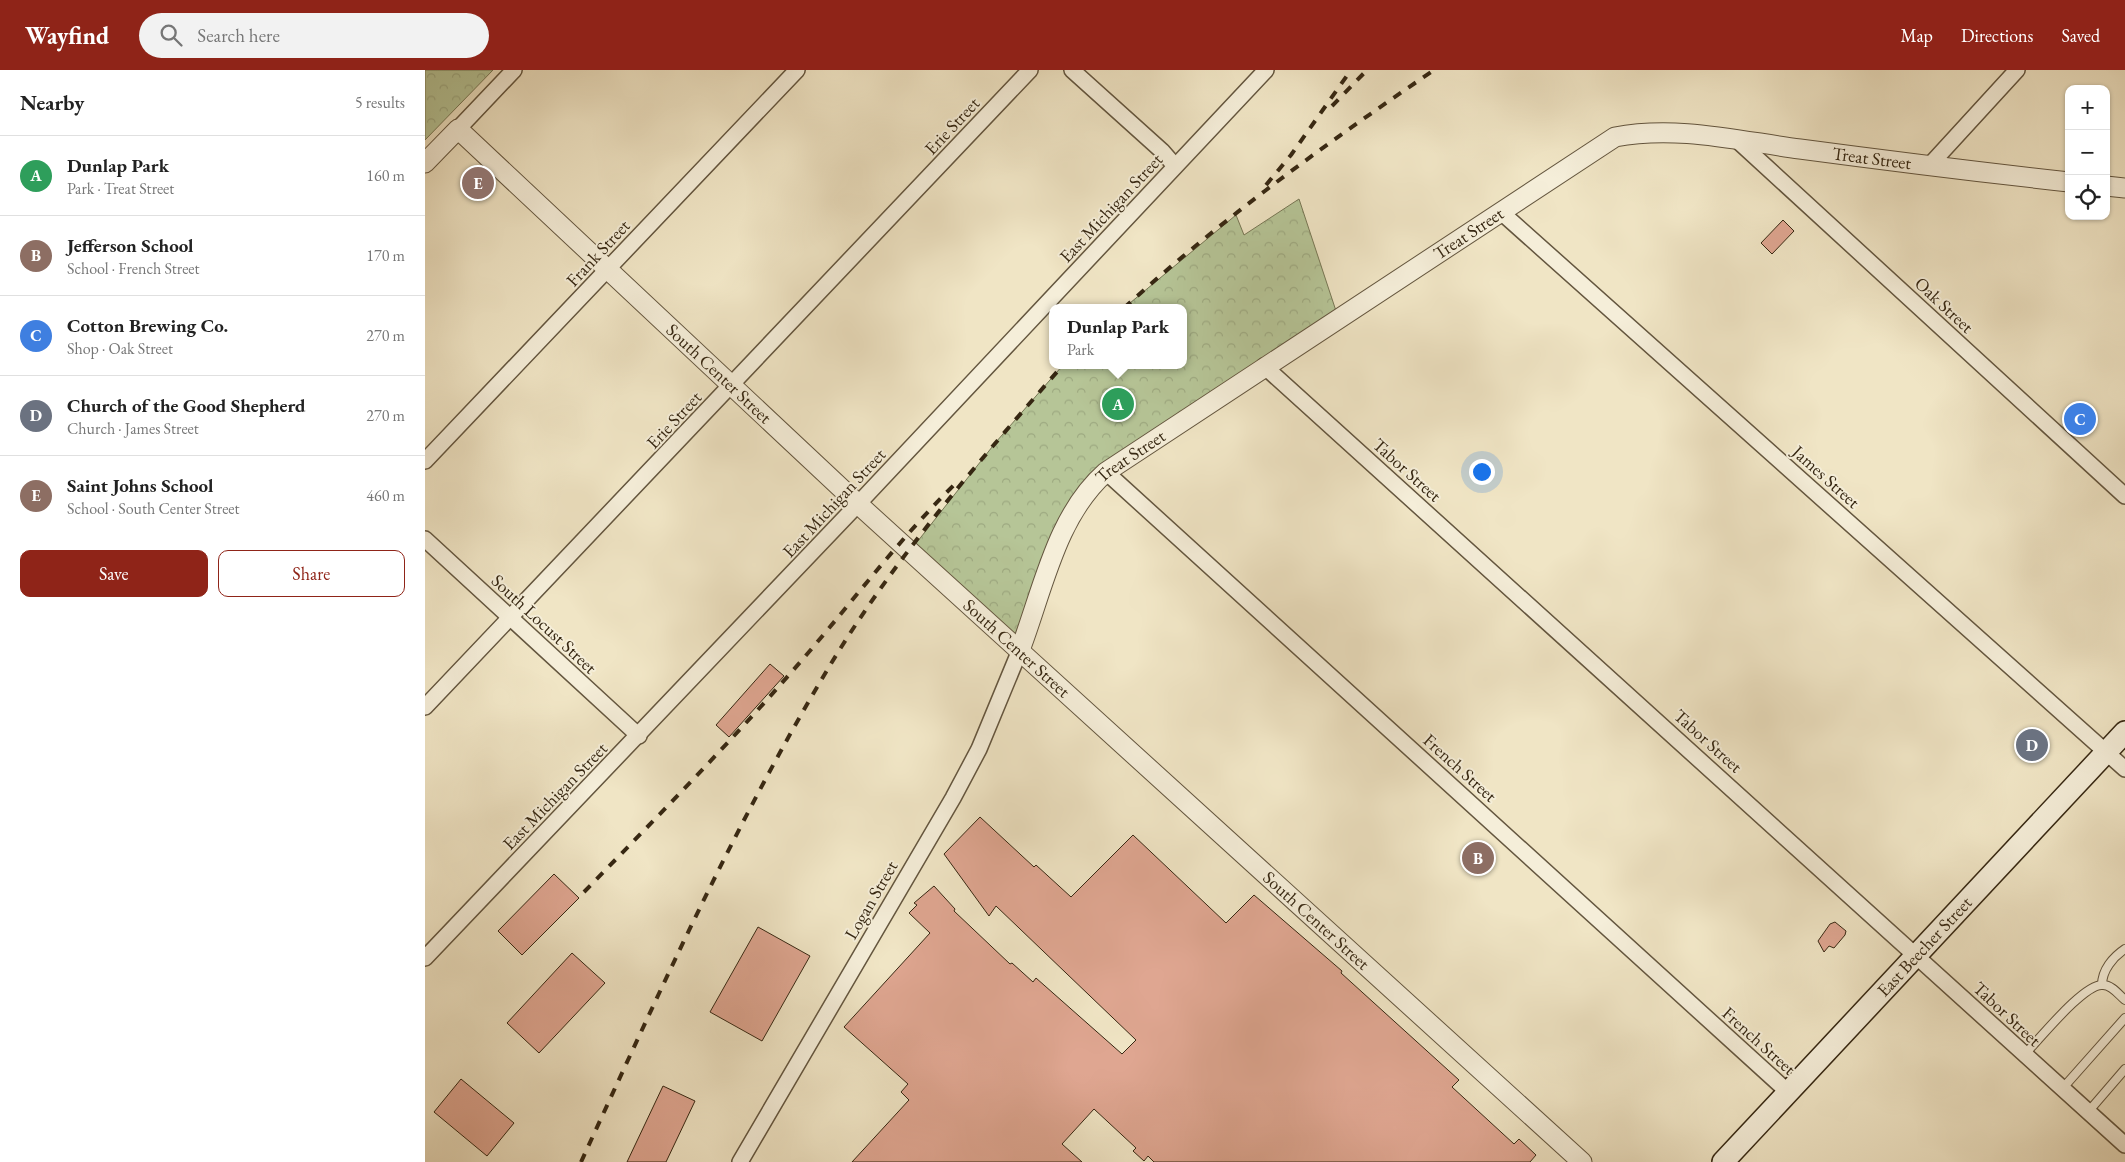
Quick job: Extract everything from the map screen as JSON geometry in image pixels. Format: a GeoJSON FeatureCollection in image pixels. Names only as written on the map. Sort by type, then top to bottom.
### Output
{"type":"FeatureCollection","features":[{"type":"Feature","properties":{"kind":"main road","name":"East Beecher Street"},"geometry":{"type":"LineString","coordinates":[[1723,1162],[2125,732]]}},
{"type":"Feature","properties":{"kind":"street"},"geometry":{"type":"LineString","coordinates":[[425,163],[514,70]]}},
{"type":"Feature","properties":{"kind":"street","name":"Frank Street"},"geometry":{"type":"LineString","coordinates":[[425,460],[797,70]]}},
{"type":"Feature","properties":{"kind":"street","name":"Erie Street"},"geometry":{"type":"LineString","coordinates":[[425,707],[732,386],[1030,70]]}},
{"type":"Feature","properties":{"kind":"street"},"geometry":{"type":"LineString","coordinates":[[1072,70],[1162,151],[1175,166]]}},
{"type":"Feature","properties":{"kind":"street","name":"East Michigan Street"},"geometry":{"type":"LineString","coordinates":[[425,958],[639,736],[1266,70]]}},
{"type":"Feature","properties":{"kind":"street"},"geometry":{"type":"LineString","coordinates":[[1929,166],[2017,70]]}},
{"type":"Feature","properties":{"kind":"street","name":"South Center Street"},"geometry":{"type":"LineString","coordinates":[[458,130],[858,504],[1582,1162]]}},
{"type":"Feature","properties":{"kind":"street","name":"Treat Street"},"geometry":{"type":"LineString","coordinates":[[1020,650],[1061,538],[1080,501],[1093,483],[1106,472],[1264,366],[1615,136],[1661,131],[2065,182]]}},
{"type":"Feature","properties":{"kind":"street","name":"Oak Street"},"geometry":{"type":"LineString","coordinates":[[1738,140],[2125,496]]}},
{"type":"Feature","properties":{"kind":"street"},"geometry":{"type":"LineString","coordinates":[[2110,186],[2125,188]]}},
{"type":"Feature","properties":{"kind":"street","name":"James Street"},"geometry":{"type":"LineString","coordinates":[[1501,212],[2125,770]]}},
{"type":"Feature","properties":{"kind":"street","name":"Tabor Street"},"geometry":{"type":"LineString","coordinates":[[1264,366],[1916,954],[2024,1055],[2124,1141]]}},
{"type":"Feature","properties":{"kind":"street","name":"French Street"},"geometry":{"type":"LineString","coordinates":[[1106,472],[1788,1092]]}},
{"type":"Feature","properties":{"kind":"street","name":"South Locust Street"},"geometry":{"type":"LineString","coordinates":[[425,538],[639,736]]}},
{"type":"Feature","properties":{"kind":"street","name":"Logan Street"},"geometry":{"type":"LineString","coordinates":[[740,1162],[953,798],[979,749],[1020,650]]}},
{"type":"Feature","properties":{"kind":"lane"},"geometry":{"type":"LineString","coordinates":[[2102,984],[2103,973],[2111,962],[2125,949]]}},
{"type":"Feature","properties":{"kind":"lane"},"geometry":{"type":"LineString","coordinates":[[2024,1055],[2080,997],[2096,985],[2102,984],[2112,988],[2125,1000]]}},
{"type":"Feature","properties":{"kind":"lane"},"geometry":{"type":"LineString","coordinates":[[2063,1090],[2125,1018]]}},
{"type":"Feature","properties":{"kind":"lane"},"geometry":{"type":"LineString","coordinates":[[2088,1112],[2125,1069]]}},
{"type":"Feature","properties":{"kind":"green space"},"geometry":{"type":"Polygon","coordinates":[[[425,70],[493,70],[425,140],[425,70]]]}},
{"type":"Feature","properties":{"kind":"green space"},"geometry":{"type":"Polygon","coordinates":[[[1299,199],[1338,317],[1093,483],[1020,650],[910,551],[996,442],[1060,369],[1187,369],[1187,304],[1129,304],[1236,215],[1244,235],[1299,199]]]}},
{"type":"Feature","properties":{"kind":"building"},"geometry":{"type":"Polygon","coordinates":[[[1783,220],[1794,231],[1772,254],[1761,243],[1783,220]]]}},
{"type":"Feature","properties":{"kind":"building"},"geometry":{"type":"Polygon","coordinates":[[[770,664],[784,676],[729,737],[716,725],[770,664]]]}},
{"type":"Feature","properties":{"kind":"building"},"geometry":{"type":"Polygon","coordinates":[[[980,817],[1034,867],[1036,865],[1071,897],[1133,835],[1226,923],[1254,895],[1342,971],[1341,973],[1459,1080],[1452,1087],[1514,1144],[1519,1139],[1536,1155],[1530,1162],[1154,1162],[1148,1156],[1144,1161],[1133,1151],[1136,1148],[1094,1109],[1062,1144],[1082,1162],[852,1162],[909,1100],[901,1092],[908,1084],[844,1027],[930,933],[909,913],[917,905],[914,903],[934,886],[955,909],[954,911],[1010,964],[1012,963],[1033,982],[1036,978],[1122,1054],[1136,1040],[996,906],[989,916],[944,854],[980,817]]]}},
{"type":"Feature","properties":{"kind":"building"},"geometry":{"type":"Polygon","coordinates":[[[554,874],[579,898],[522,955],[498,931],[554,874]]]}},
{"type":"Feature","properties":{"kind":"building"},"geometry":{"type":"Polygon","coordinates":[[[1835,922],[1846,931],[1845,935],[1834,948],[1829,946],[1824,952],[1818,941],[1830,924],[1835,922]]]}},
{"type":"Feature","properties":{"kind":"building"},"geometry":{"type":"Polygon","coordinates":[[[758,927],[810,956],[762,1041],[710,1012],[758,927]]]}},
{"type":"Feature","properties":{"kind":"building"},"geometry":{"type":"Polygon","coordinates":[[[572,953],[605,983],[539,1053],[507,1023],[572,953]]]}},
{"type":"Feature","properties":{"kind":"building"},"geometry":{"type":"Polygon","coordinates":[[[461,1079],[514,1123],[487,1156],[434,1112],[461,1079]]]}},
{"type":"Feature","properties":{"kind":"building"},"geometry":{"type":"Polygon","coordinates":[[[663,1086],[695,1101],[666,1162],[627,1162],[663,1086]]]}},
{"type":"Feature","properties":{"kind":"railway"},"geometry":{"type":"LineString","coordinates":[[1266,185],[1291,155],[1351,70]]}},
{"type":"Feature","properties":{"kind":"railway"},"geometry":{"type":"LineString","coordinates":[[1332,106],[1367,70]]}},
{"type":"Feature","properties":{"kind":"railway"},"geometry":{"type":"LineString","coordinates":[[1128,304],[1198,244],[1275,183],[1434,70]]}},
{"type":"Feature","properties":{"kind":"railway"},"geometry":{"type":"LineString","coordinates":[[581,1162],[669,971],[731,846],[763,783],[832,662],[857,622],[912,546],[1001,436],[1060,369]]}},
{"type":"Feature","properties":{"kind":"railway"},"geometry":{"type":"LineString","coordinates":[[584,892],[749,720],[896,548],[956,483]]}},
{"type":"Feature","properties":{"kind":"place","name":"Saint Johns School"},"geometry":{"type":"Point","coordinates":[478,183]}},
{"type":"Feature","properties":{"kind":"place","name":"Dunlap Park"},"geometry":{"type":"Point","coordinates":[1118,404]}},
{"type":"Feature","properties":{"kind":"place","name":"Cotton Brewing Co."},"geometry":{"type":"Point","coordinates":[2080,419]}},
{"type":"Feature","properties":{"kind":"place","name":"Church of the Good Shepherd"},"geometry":{"type":"Point","coordinates":[2032,745]}},
{"type":"Feature","properties":{"kind":"place","name":"Jefferson School"},"geometry":{"type":"Point","coordinates":[1478,858]}}]}
